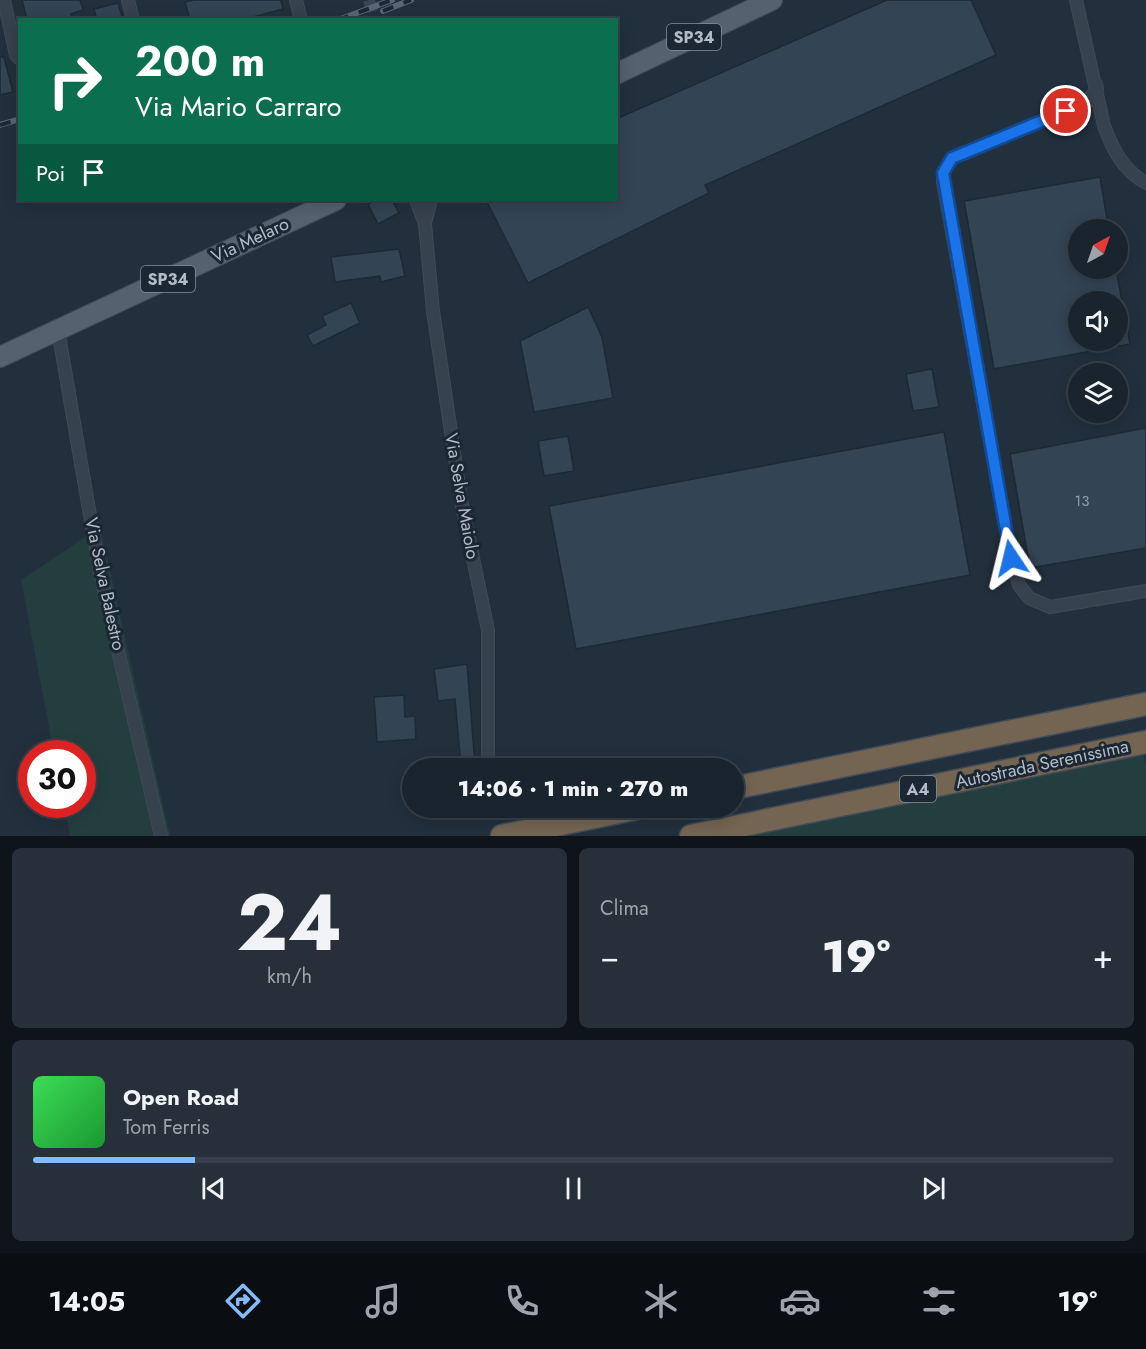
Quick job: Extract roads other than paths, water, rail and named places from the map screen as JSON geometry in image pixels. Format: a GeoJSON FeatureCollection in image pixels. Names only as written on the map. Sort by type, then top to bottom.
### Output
{"type":"FeatureCollection","features":[{"type":"Feature","properties":{"kind":"highway","name":"Autostrada Serenissima"},"geometry":{"type":"LineString","coordinates":[[744,786],[1146,704]]}},
{"type":"Feature","properties":{"kind":"highway","name":"Autostrada Serenissima"},"geometry":{"type":"LineString","coordinates":[[691,836],[1146,742]]}},
{"type":"Feature","properties":{"kind":"highway"},"geometry":{"type":"LineString","coordinates":[[502,836],[590,818]]}},
{"type":"Feature","properties":{"kind":"main road","name":"SP34"},"geometry":{"type":"LineString","coordinates":[[618,73],[772,0]]}},
{"type":"Feature","properties":{"kind":"main road","name":"Via Melaro"},"geometry":{"type":"LineString","coordinates":[[0,357],[334,201]]}},
{"type":"Feature","properties":{"kind":"street"},"geometry":{"type":"LineString","coordinates":[[3,0],[18,57]]}},
{"type":"Feature","properties":{"kind":"street"},"geometry":{"type":"LineString","coordinates":[[128,0],[132,18]]}},
{"type":"Feature","properties":{"kind":"street"},"geometry":{"type":"LineString","coordinates":[[296,0],[300,16]]}},
{"type":"Feature","properties":{"kind":"street"},"geometry":{"type":"LineString","coordinates":[[1076,0],[1104,126],[1111,145],[1124,167],[1146,183]]}},
{"type":"Feature","properties":{"kind":"street"},"geometry":{"type":"LineString","coordinates":[[1096,84],[1097,89],[1086,103],[952,158],[943,173],[943,182],[1011,558],[1019,585],[1029,598],[1050,607],[1146,591]]}},
{"type":"Feature","properties":{"kind":"street","name":"Via Selva Maiolo"},"geometry":{"type":"LineString","coordinates":[[416,201],[425,224],[433,311],[462,506],[488,630],[488,758]]}},
{"type":"Feature","properties":{"kind":"street","name":"Via Selva Maiolo"},"geometry":{"type":"LineString","coordinates":[[425,224],[431,201]]}},
{"type":"Feature","properties":{"kind":"street","name":"Via Selva Balestro"},"geometry":{"type":"LineString","coordinates":[[58,330],[100,573],[161,836]]}},
{"type":"Feature","properties":{"kind":"tunnel"},"geometry":{"type":"LineString","coordinates":[[369,0],[374,18]]}},
{"type":"Feature","properties":{"kind":"railway"},"geometry":{"type":"LineString","coordinates":[[343,18],[392,0]]}},
{"type":"Feature","properties":{"kind":"railway"},"geometry":{"type":"LineString","coordinates":[[383,11],[411,0]]}},
{"type":"Feature","properties":{"kind":"railway"},"geometry":{"type":"LineString","coordinates":[[0,125],[18,120]]}}]}
